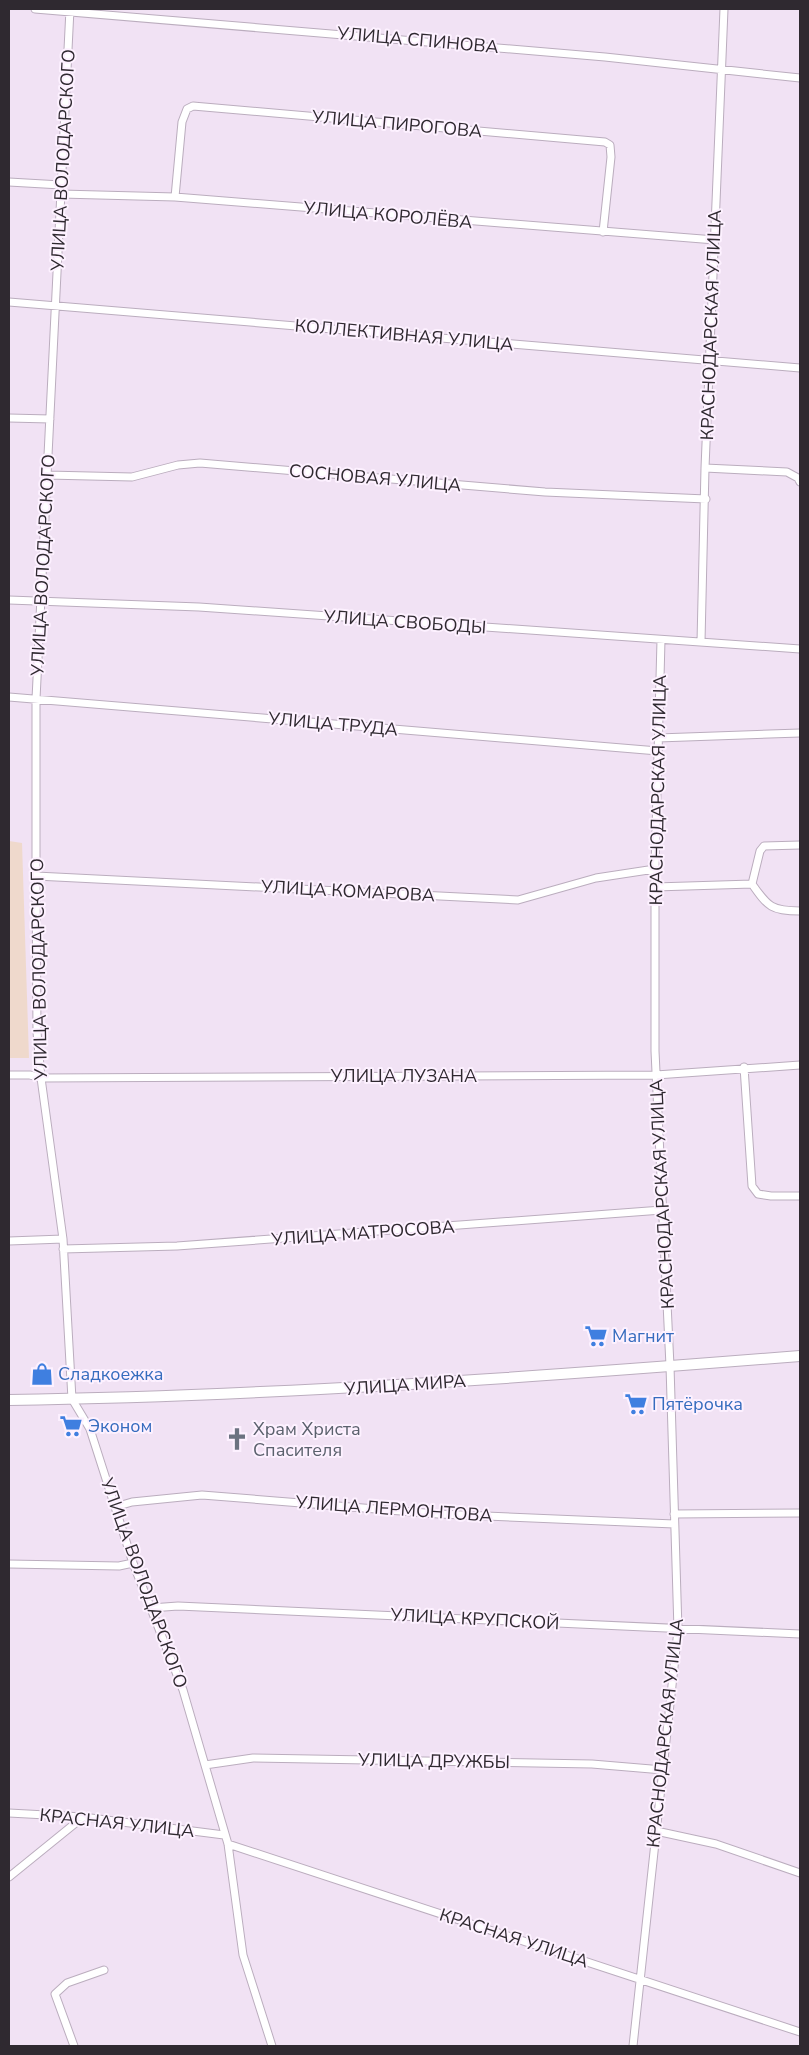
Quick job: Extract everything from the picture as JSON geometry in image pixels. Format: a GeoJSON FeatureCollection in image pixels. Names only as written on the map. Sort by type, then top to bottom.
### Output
{"type":"FeatureCollection","features":[{"type":"Feature","properties":{"kind":"main road","name":"УЛИЦА МИРА"},"geometry":{"type":"LineString","coordinates":[[9,1400],[217,1396],[363,1388],[800,1356]]}},
{"type":"Feature","properties":{"kind":"street","name":"УЛИЦА СПИНОВА"},"geometry":{"type":"LineString","coordinates":[[35,9],[69,10],[604,56],[800,78]]}},
{"type":"Feature","properties":{"kind":"street","name":"КРАСНОДАРСКАЯ УЛИЦА"},"geometry":{"type":"LineString","coordinates":[[701,642],[724,9]]}},
{"type":"Feature","properties":{"kind":"street","name":"УЛИЦА ВОЛОДАРСКОГО"},"geometry":{"type":"LineString","coordinates":[[69,10],[36,699],[36,876],[37,1032],[40,1078],[63,1249],[72,1399],[90,1429],[133,1564],[183,1690],[228,1844],[243,1955],[272,2046]]}},
{"type":"Feature","properties":{"kind":"street","name":"УЛИЦА ПИРОГОВА"},"geometry":{"type":"LineString","coordinates":[[175,198],[182,122],[187,108],[192,106],[605,142],[610,145],[611,156],[603,232]]}},
{"type":"Feature","properties":{"kind":"street"},"geometry":{"type":"LineString","coordinates":[[9,182],[61,185]]}},
{"type":"Feature","properties":{"kind":"street","name":"УЛИЦА КОРОЛЁВА"},"geometry":{"type":"LineString","coordinates":[[61,194],[175,198],[715,240]]}},
{"type":"Feature","properties":{"kind":"street","name":"КОЛЛЕКТИВНАЯ УЛИЦА"},"geometry":{"type":"LineString","coordinates":[[9,302],[800,368]]}},
{"type":"Feature","properties":{"kind":"street"},"geometry":{"type":"LineString","coordinates":[[9,418],[50,419]]}},
{"type":"Feature","properties":{"kind":"street","name":"СОСНОВАЯ УЛИЦА"},"geometry":{"type":"LineString","coordinates":[[47,475],[132,477],[178,465],[200,463],[545,492],[706,499]]}},
{"type":"Feature","properties":{"kind":"street"},"geometry":{"type":"LineString","coordinates":[[706,468],[787,472],[798,478],[800,482]]}},
{"type":"Feature","properties":{"kind":"street","name":"УЛИЦА СВОБОДЫ"},"geometry":{"type":"LineString","coordinates":[[9,600],[199,607],[800,648]]}},
{"type":"Feature","properties":{"kind":"street","name":"КРАСНОДАРСКАЯ УЛИЦА"},"geometry":{"type":"LineString","coordinates":[[632,2046],[641,1980],[678,1630],[670,1366],[656,1075],[655,869],[661,640]]}},
{"type":"Feature","properties":{"kind":"street","name":"УЛИЦА ТРУДА"},"geometry":{"type":"LineString","coordinates":[[9,697],[658,751]]}},
{"type":"Feature","properties":{"kind":"street"},"geometry":{"type":"LineString","coordinates":[[658,738],[800,733]]}},
{"type":"Feature","properties":{"kind":"street"},"geometry":{"type":"LineString","coordinates":[[752,884],[760,851],[764,846],[800,845]]}},
{"type":"Feature","properties":{"kind":"street","name":"УЛИЦА КОМАРОВА"},"geometry":{"type":"LineString","coordinates":[[36,876],[518,900],[596,878],[655,869]]}},
{"type":"Feature","properties":{"kind":"street"},"geometry":{"type":"LineString","coordinates":[[655,887],[752,884]]}},
{"type":"Feature","properties":{"kind":"street"},"geometry":{"type":"LineString","coordinates":[[752,884],[772,908],[781,911],[800,911]]}},
{"type":"Feature","properties":{"kind":"street","name":"УЛИЦА ЛУЗАНА"},"geometry":{"type":"LineString","coordinates":[[9,1075],[30,1075],[40,1078],[656,1075],[744,1067],[800,1065]]}},
{"type":"Feature","properties":{"kind":"street"},"geometry":{"type":"LineString","coordinates":[[744,1067],[752,1186],[758,1194],[800,1196]]}},
{"type":"Feature","properties":{"kind":"street","name":"УЛИЦА МАТРОСОВА"},"geometry":{"type":"LineString","coordinates":[[63,1249],[177,1246],[662,1210]]}},
{"type":"Feature","properties":{"kind":"street"},"geometry":{"type":"LineString","coordinates":[[9,1241],[62,1239]]}},
{"type":"Feature","properties":{"kind":"street","name":"УЛИЦА ЛЕРМОНТОВА"},"geometry":{"type":"LineString","coordinates":[[115,1507],[132,1502],[202,1495],[438,1514],[674,1524]]}},
{"type":"Feature","properties":{"kind":"street"},"geometry":{"type":"LineString","coordinates":[[674,1514],[800,1512]]}},
{"type":"Feature","properties":{"kind":"street"},"geometry":{"type":"LineString","coordinates":[[9,1564],[119,1566],[133,1564]]}},
{"type":"Feature","properties":{"kind":"street","name":"УЛИЦА КРУПСКОЙ"},"geometry":{"type":"LineString","coordinates":[[150,1608],[178,1606],[405,1615],[678,1630],[800,1634]]}},
{"type":"Feature","properties":{"kind":"street","name":"УЛИЦА ДРУЖБЫ"},"geometry":{"type":"LineString","coordinates":[[205,1765],[253,1758],[592,1764],[663,1770]]}},
{"type":"Feature","properties":{"kind":"street","name":"КРАСНАЯ УЛИЦА"},"geometry":{"type":"LineString","coordinates":[[9,1813],[83,1818],[224,1835]]}},
{"type":"Feature","properties":{"kind":"street"},"geometry":{"type":"LineString","coordinates":[[9,1877],[83,1818]]}},
{"type":"Feature","properties":{"kind":"street"},"geometry":{"type":"LineString","coordinates":[[656,1831],[716,1844],[800,1873]]}},
{"type":"Feature","properties":{"kind":"street","name":"КРАСНАЯ УЛИЦА"},"geometry":{"type":"LineString","coordinates":[[228,1844],[800,2032]]}},
{"type":"Feature","properties":{"kind":"street"},"geometry":{"type":"LineString","coordinates":[[74,2046],[55,1994],[67,1983],[104,1970]]}},
{"type":"Feature","properties":{"kind":"shaded area"},"geometry":{"type":"Polygon","coordinates":[[[9,841],[22,843],[29,1058],[9,1058],[9,841]]]}},
{"type":"Feature","properties":{"kind":"place","name":"Магнит"},"geometry":{"type":"Point","coordinates":[596,1336]}},
{"type":"Feature","properties":{"kind":"place","name":"Сладкоежка"},"geometry":{"type":"Point","coordinates":[42,1374]}},
{"type":"Feature","properties":{"kind":"place","name":"Пятёрочка"},"geometry":{"type":"Point","coordinates":[636,1404]}},
{"type":"Feature","properties":{"kind":"place","name":"Эконом"},"geometry":{"type":"Point","coordinates":[71,1426]}},
{"type":"Feature","properties":{"kind":"place","name":"Храм Христа Спасителя"},"geometry":{"type":"Point","coordinates":[237,1439]}}]}
